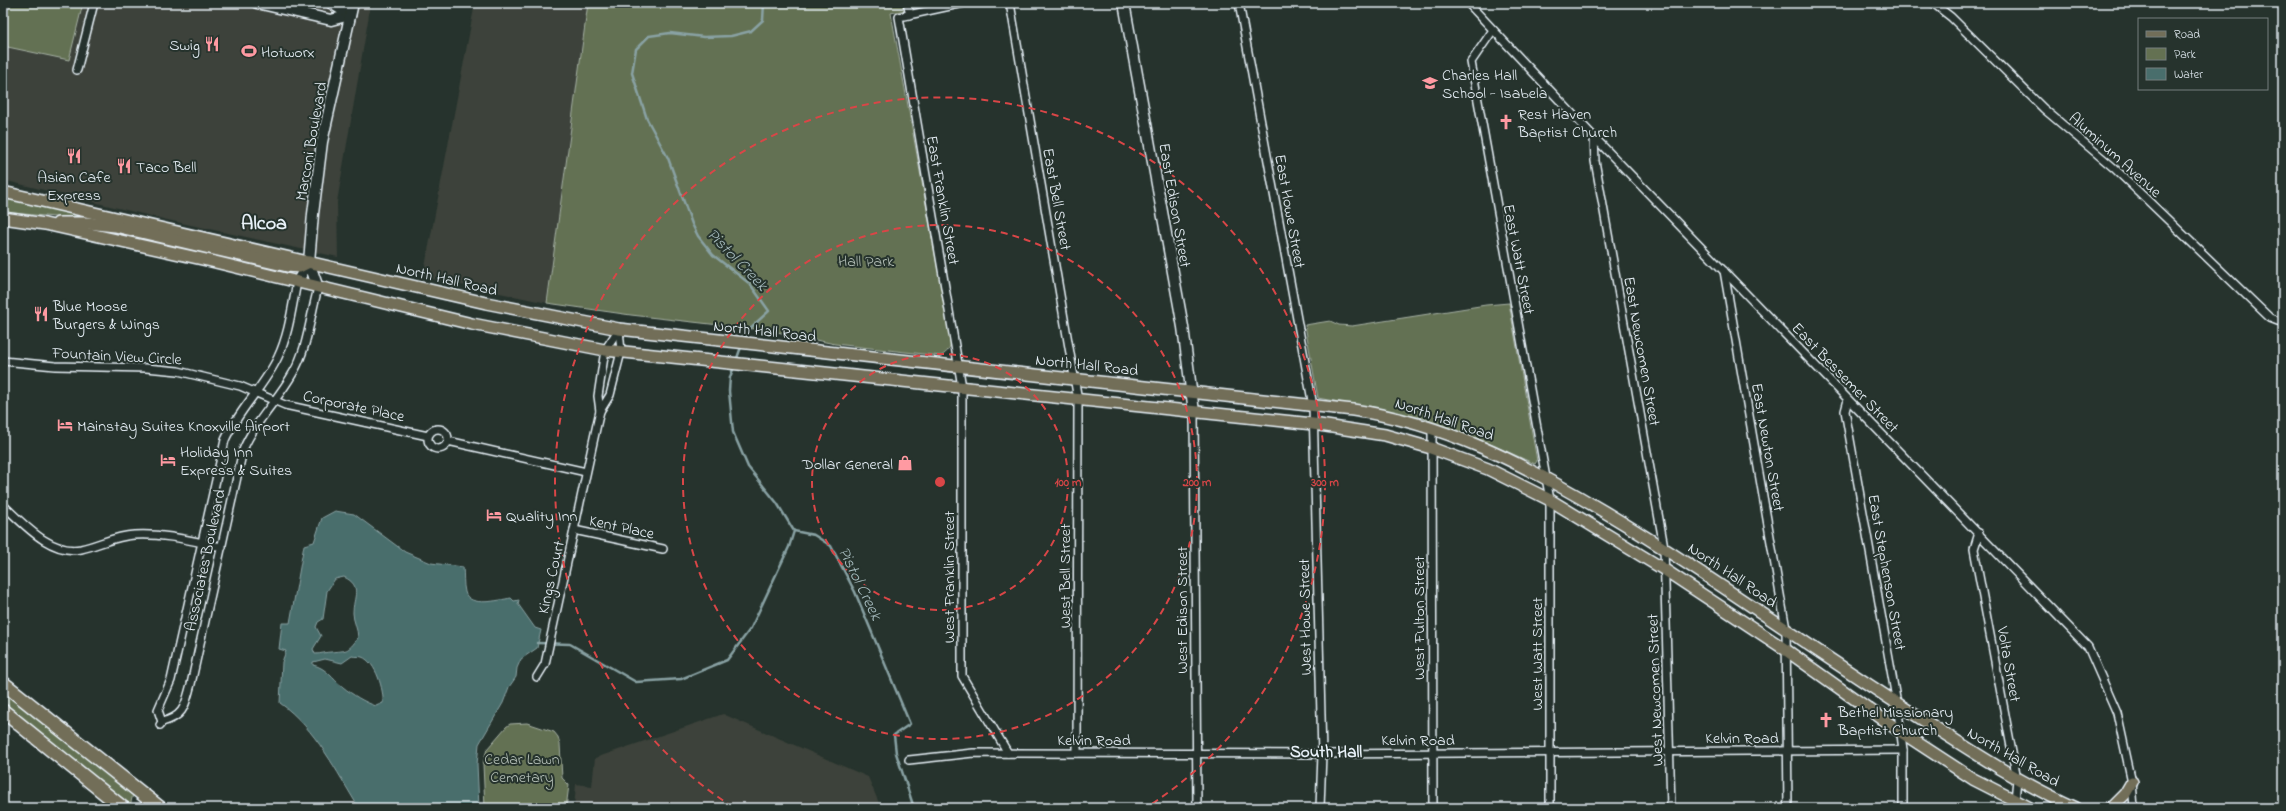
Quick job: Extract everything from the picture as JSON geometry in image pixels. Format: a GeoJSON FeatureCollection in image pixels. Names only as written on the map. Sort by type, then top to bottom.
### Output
{"type":"FeatureCollection","features":[{"type":"Feature","properties":{"kind":"highway"},"geometry":{"type":"LineString","coordinates":[[3,682],[160,808]]}},
{"type":"Feature","properties":{"kind":"highway"},"geometry":{"type":"LineString","coordinates":[[3,711],[123,808]]}},
{"type":"Feature","properties":{"kind":"main road","name":"North Hall Road"},"geometry":{"type":"LineString","coordinates":[[3,192],[486,303],[619,329],[1312,406],[1384,415],[1432,428],[1504,456],[1546,477],[1664,547],[1897,704],[2017,779],[2076,808]]}},
{"type":"Feature","properties":{"kind":"main road","name":"North Hall Road"},"geometry":{"type":"LineString","coordinates":[[3,218],[45,224],[479,326],[605,350],[1313,424],[1384,435],[1431,448],[1488,469],[1550,500],[1665,570],[1786,650],[1901,732],[1973,779],[2030,808]]}},
{"type":"Feature","properties":{"kind":"main road"},"geometry":{"type":"LineString","coordinates":[[45,224],[80,222],[115,226],[287,266],[299,267],[309,262]]}},
{"type":"Feature","properties":{"kind":"main road"},"geometry":{"type":"LineString","coordinates":[[2111,808],[2125,794],[2132,782]]}},
{"type":"Feature","properties":{"kind":"street"},"geometry":{"type":"LineString","coordinates":[[77,70],[94,3]]}},
{"type":"Feature","properties":{"kind":"street"},"geometry":{"type":"LineString","coordinates":[[257,3],[331,20],[350,15]]}},
{"type":"Feature","properties":{"kind":"street"},"geometry":{"type":"LineString","coordinates":[[331,3],[350,15]]}},
{"type":"Feature","properties":{"kind":"street","name":"Marconi Boulevard"},"geometry":{"type":"LineString","coordinates":[[297,282],[309,262],[322,142],[353,3]]}},
{"type":"Feature","properties":{"kind":"street"},"geometry":{"type":"LineString","coordinates":[[907,3],[910,14],[964,3]]}},
{"type":"Feature","properties":{"kind":"street","name":"East Bell Street"},"geometry":{"type":"LineString","coordinates":[[1010,3],[1078,400]]}},
{"type":"Feature","properties":{"kind":"street","name":"East Edison Street"},"geometry":{"type":"LineString","coordinates":[[1124,3],[1193,392],[1194,412]]}},
{"type":"Feature","properties":{"kind":"street","name":"East Howe Street"},"geometry":{"type":"LineString","coordinates":[[1238,3],[1312,406],[1313,424]]}},
{"type":"Feature","properties":{"kind":"street","name":"East Bessemer Street"},"geometry":{"type":"LineString","coordinates":[[1468,3],[1594,137],[2088,647],[2116,713],[2132,782],[2134,808]]}},
{"type":"Feature","properties":{"kind":"street","name":"Aluminum Avenue"},"geometry":{"type":"LineString","coordinates":[[1933,3],[1951,17],[2044,109],[2114,168],[2270,318],[2283,323]]}},
{"type":"Feature","properties":{"kind":"street","name":"East Franklin Street"},"geometry":{"type":"LineString","coordinates":[[910,14],[899,17],[962,387]]}},
{"type":"Feature","properties":{"kind":"street","name":"East Watt Street"},"geometry":{"type":"LineString","coordinates":[[1493,30],[1471,62],[1550,500]]}},
{"type":"Feature","properties":{"kind":"street","name":"East Newcomen Street"},"geometry":{"type":"LineString","coordinates":[[1594,137],[1596,168],[1664,547],[1665,570]]}},
{"type":"Feature","properties":{"kind":"street","name":"Marconi Boulevard"},"geometry":{"type":"LineString","coordinates":[[309,262],[318,288]]}},
{"type":"Feature","properties":{"kind":"street","name":"East Newton Street"},"geometry":{"type":"LineString","coordinates":[[1724,271],[1786,629],[1788,808]]}},
{"type":"Feature","properties":{"kind":"street","name":"Associates Boulevard"},"geometry":{"type":"LineString","coordinates":[[297,282],[285,336],[278,356],[239,413],[225,440],[171,680],[158,710],[161,723],[175,718],[186,703],[243,450],[254,429],[298,364],[318,288]]}},
{"type":"Feature","properties":{"kind":"street","name":"Kings Court"},"geometry":{"type":"LineString","coordinates":[[600,411],[598,396],[605,350],[619,329]]}},
{"type":"Feature","properties":{"kind":"street","name":"Kings Court"},"geometry":{"type":"LineString","coordinates":[[537,677],[545,664],[600,411],[610,395],[621,352],[619,329]]}},
{"type":"Feature","properties":{"kind":"street","name":"Fountain View Circle"},"geometry":{"type":"LineString","coordinates":[[3,361],[55,366],[146,368],[178,371],[220,380],[273,401]]}},
{"type":"Feature","properties":{"kind":"street","name":"West Franklin Street"},"geometry":{"type":"LineString","coordinates":[[962,387],[962,676],[1008,753]]}},
{"type":"Feature","properties":{"kind":"street","name":"West Bell Street"},"geometry":{"type":"LineString","coordinates":[[1077,753],[1078,400]]}},
{"type":"Feature","properties":{"kind":"street","name":"East Stephenson Street"},"geometry":{"type":"LineString","coordinates":[[1848,400],[1846,411],[1901,732],[1903,750],[1903,808]]}},
{"type":"Feature","properties":{"kind":"street","name":"Corporate Place"},"geometry":{"type":"LineString","coordinates":[[273,401],[428,436],[432,430],[439,429],[445,432],[448,441],[586,472]]}},
{"type":"Feature","properties":{"kind":"street","name":"West Edison Street"},"geometry":{"type":"LineString","coordinates":[[1194,412],[1196,808]]}},
{"type":"Feature","properties":{"kind":"street","name":"West Howe Street"},"geometry":{"type":"LineString","coordinates":[[1313,424],[1322,754],[1320,808]]}},
{"type":"Feature","properties":{"kind":"street","name":"West Fulton Street"},"geometry":{"type":"LineString","coordinates":[[1432,428],[1433,808]]}},
{"type":"Feature","properties":{"kind":"street"},"geometry":{"type":"LineString","coordinates":[[428,436],[428,443],[436,450],[445,447],[448,441]]}},
{"type":"Feature","properties":{"kind":"street","name":"West Watt Street"},"geometry":{"type":"LineString","coordinates":[[1550,500],[1550,808]]}},
{"type":"Feature","properties":{"kind":"street"},"geometry":{"type":"LineString","coordinates":[[3,505],[40,537],[65,548],[80,549],[117,537],[134,535],[153,535],[222,548]]}},
{"type":"Feature","properties":{"kind":"street","name":"Kent Place"},"geometry":{"type":"LineString","coordinates":[[574,530],[663,549]]}},
{"type":"Feature","properties":{"kind":"street","name":"Volta Street"},"geometry":{"type":"LineString","coordinates":[[1979,534],[1974,549],[2017,779],[2014,800]]}},
{"type":"Feature","properties":{"kind":"street","name":"West Newcomen Street"},"geometry":{"type":"LineString","coordinates":[[1665,570],[1671,751],[1671,808]]}},
{"type":"Feature","properties":{"kind":"street","name":"Kelvin Road"},"geometry":{"type":"LineString","coordinates":[[909,760],[973,753],[1322,754],[1903,750]]}},
{"type":"Feature","properties":{"kind":"shaded area"},"geometry":{"type":"Polygon","coordinates":[[[3,3],[371,3],[337,202],[338,257],[163,219],[3,180],[3,3]]]}},
{"type":"Feature","properties":{"kind":"shaded area"},"geometry":{"type":"Polygon","coordinates":[[[475,3],[588,3],[547,303],[423,277],[475,3]]]}},
{"type":"Feature","properties":{"kind":"shaded area"},"geometry":{"type":"Polygon","coordinates":[[[723,714],[868,777],[881,808],[574,808],[576,784],[592,786],[595,758],[723,714]]]}},
{"type":"Feature","properties":{"kind":"green space"},"geometry":{"type":"Polygon","coordinates":[[[3,3],[83,3],[69,60],[3,46],[3,3]]]}},
{"type":"Feature","properties":{"kind":"green space","name":"Hall Park"},"geometry":{"type":"Polygon","coordinates":[[[588,3],[938,3],[891,13],[951,341],[947,351],[941,356],[835,344],[772,331],[631,315],[547,303],[588,3]]]}},
{"type":"Feature","properties":{"kind":"green space"},"geometry":{"type":"Polygon","coordinates":[[[3,197],[117,223],[3,212],[3,197]]]}},
{"type":"Feature","properties":{"kind":"green space"},"geometry":{"type":"Polygon","coordinates":[[[1509,303],[1537,461],[1535,464],[1486,442],[1423,418],[1318,398],[1305,325],[1330,321],[1339,325],[1352,326],[1486,305],[1509,303]]]}},
{"type":"Feature","properties":{"kind":"green space"},"geometry":{"type":"Polygon","coordinates":[[[3,690],[133,794],[130,806],[3,704],[3,690]]]}},
{"type":"Feature","properties":{"kind":"green space","name":"Cedar Lawn Cemetary"},"geometry":{"type":"Polygon","coordinates":[[[527,723],[554,732],[558,737],[560,744],[562,778],[569,785],[566,808],[485,808],[483,764],[487,749],[510,724],[527,723]]]}},
{"type":"Feature","properties":{"kind":"water"},"geometry":{"type":"Polygon","coordinates":[[[335,511],[354,514],[405,552],[431,563],[463,567],[464,589],[468,597],[472,600],[485,602],[511,598],[514,601],[519,600],[518,604],[535,628],[541,630],[537,648],[521,659],[517,668],[516,677],[509,687],[503,703],[479,744],[477,764],[479,808],[359,808],[315,738],[293,713],[280,703],[282,662],[286,651],[279,649],[282,623],[290,623],[304,545],[314,542],[322,518],[335,511]],[[344,577],[335,579],[327,591],[323,619],[318,622],[316,627],[321,636],[313,649],[315,654],[346,650],[358,638],[353,613],[356,592],[350,580],[344,577]],[[352,656],[342,663],[325,659],[313,662],[313,665],[326,671],[339,684],[363,700],[376,706],[383,703],[382,691],[375,670],[367,660],[362,657],[352,656]]]}},
{"type":"Feature","properties":{"kind":"waterway","name":"Pistol Creek"},"geometry":{"type":"LineString","coordinates":[[744,340],[747,331],[769,311],[750,284],[713,255],[698,236],[692,224],[668,158],[647,119],[632,73],[636,49],[649,36],[670,33],[704,37],[731,36],[751,31],[763,20],[764,3]]}},
{"type":"Feature","properties":{"kind":"waterway","name":"Pistol Creek"},"geometry":{"type":"LineString","coordinates":[[736,361],[741,347]]}},
{"type":"Feature","properties":{"kind":"waterway","name":"Pistol Creek"},"geometry":{"type":"LineString","coordinates":[[734,367],[730,377],[729,391],[733,432],[748,467],[777,503],[794,531],[814,535],[831,546],[855,592],[910,724],[894,735],[896,753],[914,808]]}},
{"type":"Feature","properties":{"kind":"waterway"},"geometry":{"type":"LineString","coordinates":[[537,643],[570,644],[636,682],[681,679],[727,660],[751,628],[789,547],[794,531]]}},
{"type":"Feature","properties":{"kind":"place","name":"Swig"},"geometry":{"type":"Point","coordinates":[212,44]}},
{"type":"Feature","properties":{"kind":"place","name":"Hotworx"},"geometry":{"type":"Point","coordinates":[249,51]}},
{"type":"Feature","properties":{"kind":"place","name":"Charles Hall School - Isabela"},"geometry":{"type":"Point","coordinates":[1430,83]}},
{"type":"Feature","properties":{"kind":"place","name":"Rest Haven Baptist Church"},"geometry":{"type":"Point","coordinates":[1506,122]}},
{"type":"Feature","properties":{"kind":"place","name":"Asian Cafe Express"},"geometry":{"type":"Point","coordinates":[74,156]}},
{"type":"Feature","properties":{"kind":"place","name":"Taco Bell"},"geometry":{"type":"Point","coordinates":[124,166]}},
{"type":"Feature","properties":{"kind":"place","name":"Blue Moose Burgers & Wings"},"geometry":{"type":"Point","coordinates":[41,314]}},
{"type":"Feature","properties":{"kind":"place","name":"Mainstay Suites Knoxville Airport"},"geometry":{"type":"Point","coordinates":[65,425]}},
{"type":"Feature","properties":{"kind":"place","name":"Holiday Inn Express & Suites"},"geometry":{"type":"Point","coordinates":[168,460]}},
{"type":"Feature","properties":{"kind":"place","name":"Dollar General"},"geometry":{"type":"Point","coordinates":[905,463]}},
{"type":"Feature","properties":{"kind":"place","name":"Quality Inn"},"geometry":{"type":"Point","coordinates":[494,515]}},
{"type":"Feature","properties":{"kind":"place","name":"Bethel Missionary Baptist Church"},"geometry":{"type":"Point","coordinates":[1826,720]}},
{"type":"Feature","properties":{"kind":"district","name":"Alcoa"},"geometry":{"type":"Point","coordinates":[264,222]}},
{"type":"Feature","properties":{"kind":"district","name":"South Hall"},"geometry":{"type":"Point","coordinates":[1326,751]}}]}
